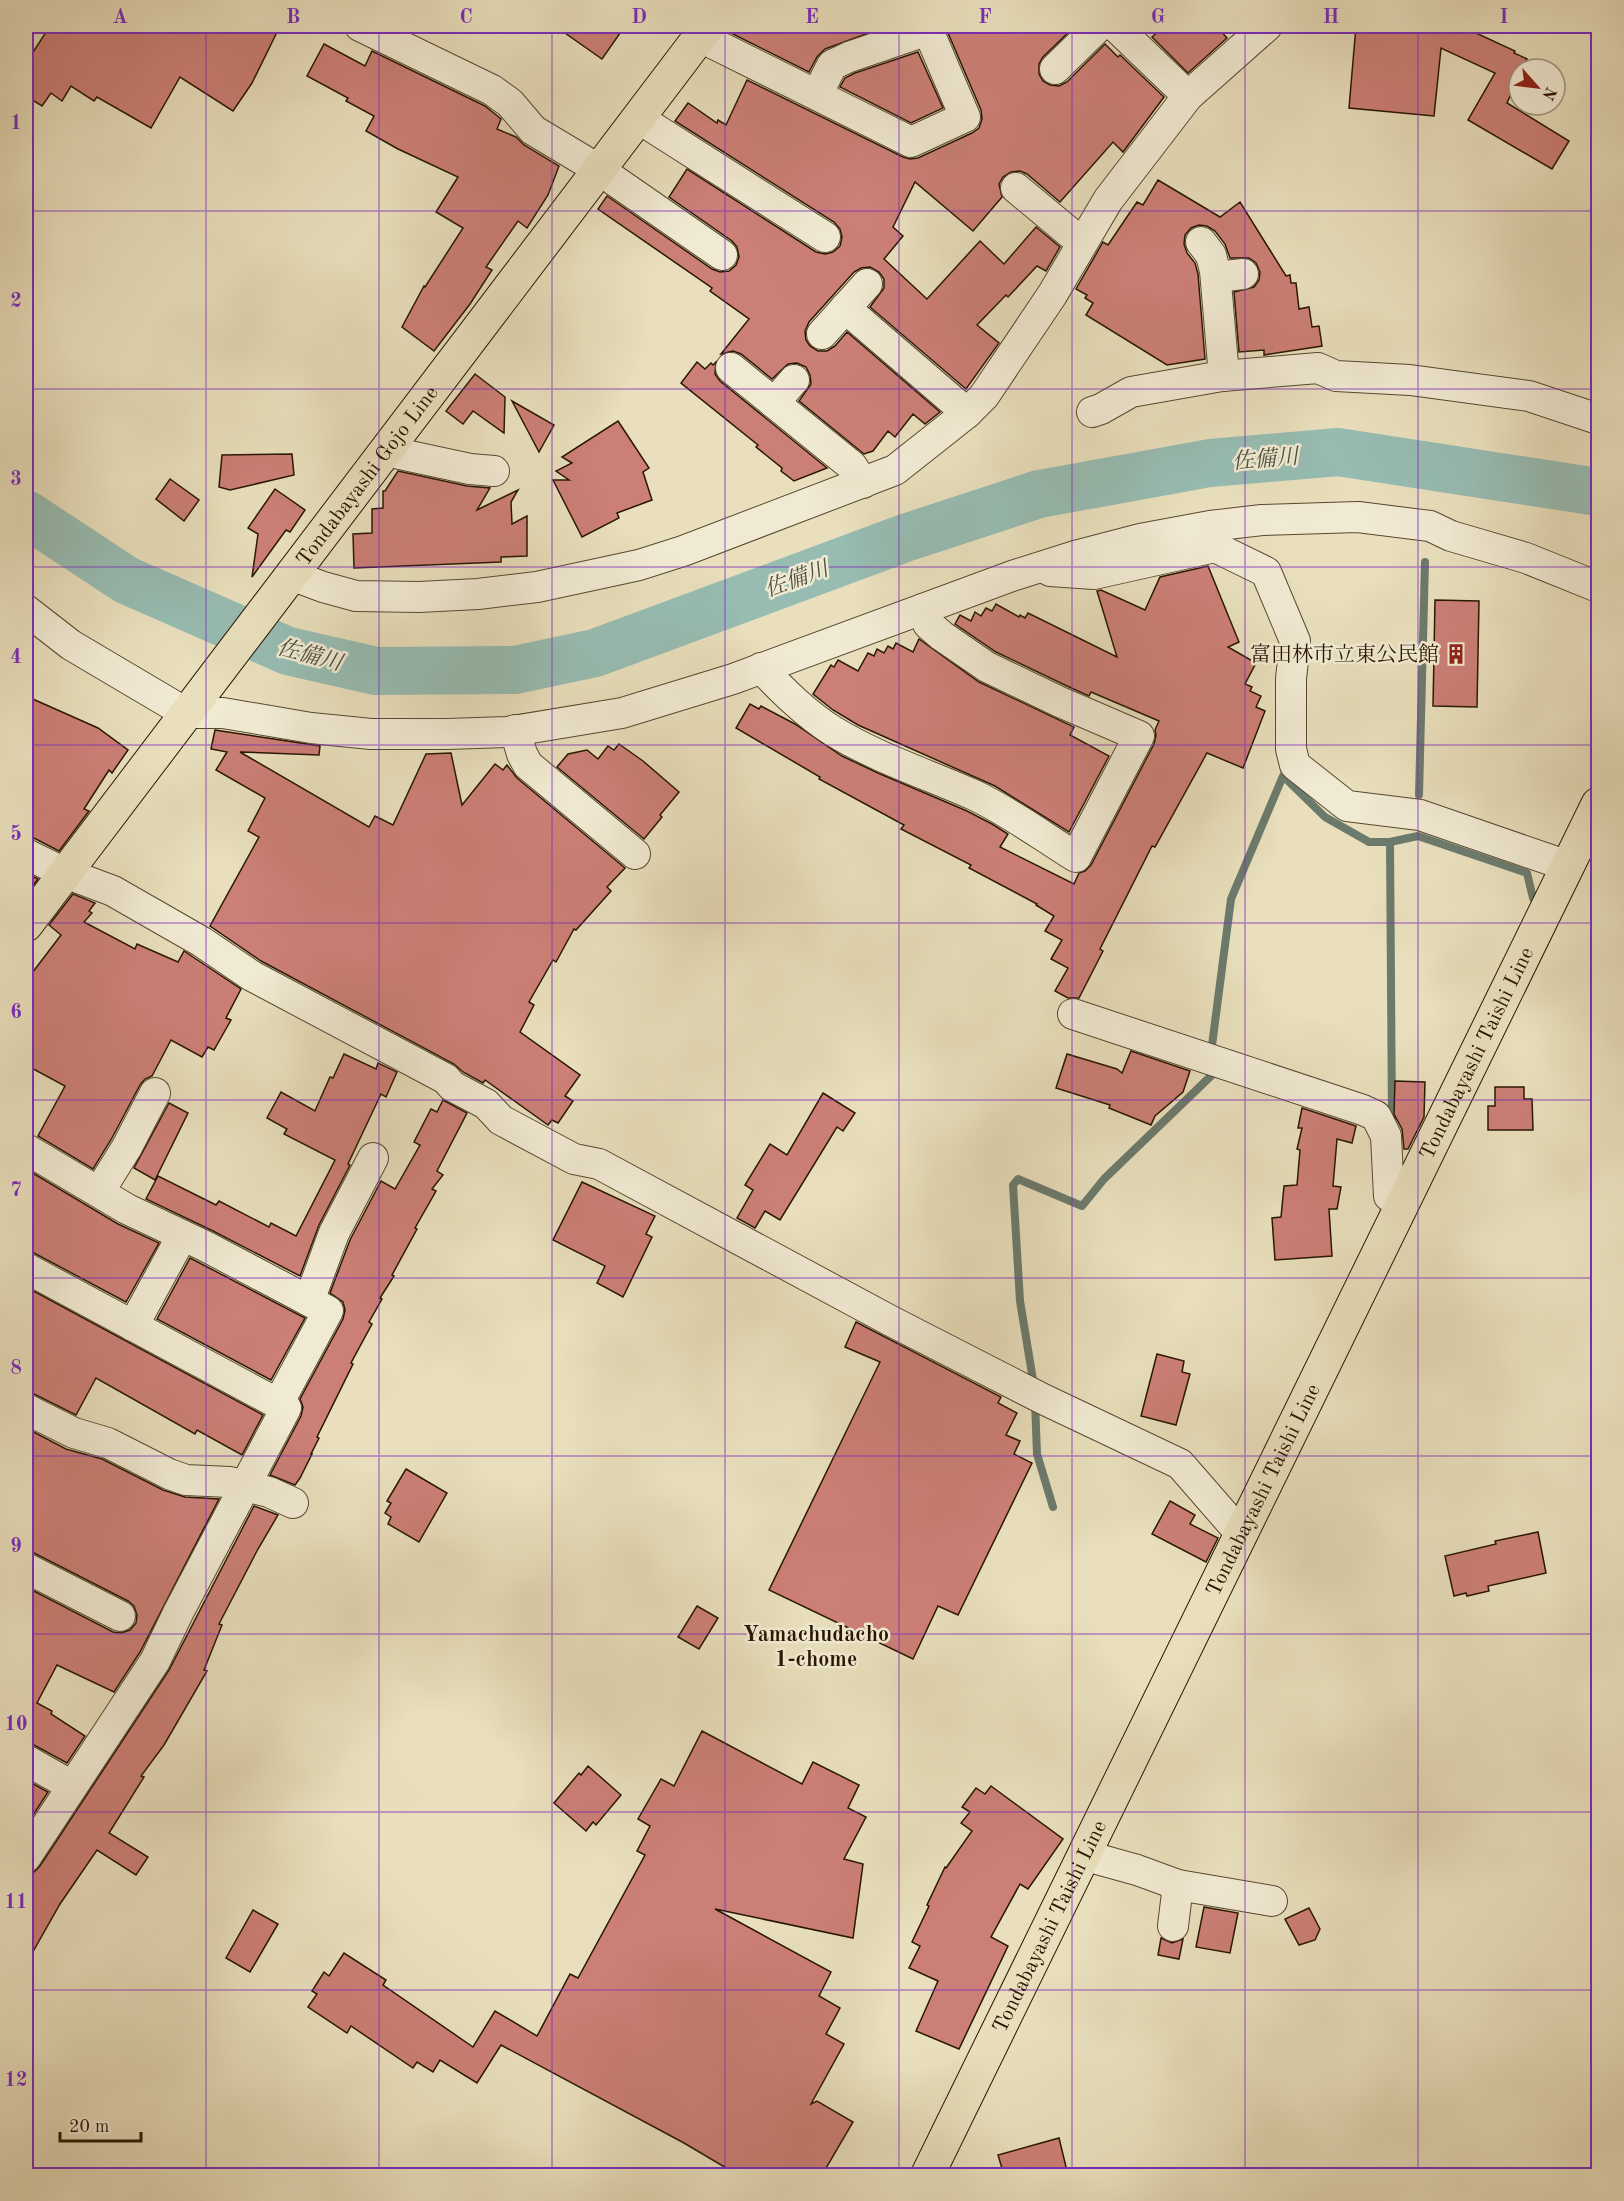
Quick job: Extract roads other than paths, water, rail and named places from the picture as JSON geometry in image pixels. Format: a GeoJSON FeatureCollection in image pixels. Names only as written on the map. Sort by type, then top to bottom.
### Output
{"type":"FeatureCollection","features":[{"type":"Feature","properties":{"kind":"main road","name":"Tondabayashi Gojo Line"},"geometry":{"type":"LineString","coordinates":[[26,925],[704,31]]}},
{"type":"Feature","properties":{"kind":"main road","name":"Tondabayashi Taishi Line"},"geometry":{"type":"LineString","coordinates":[[927,2175],[1599,804]]}},
{"type":"Feature","properties":{"kind":"street"},"geometry":{"type":"LineString","coordinates":[[360,26],[492,90],[510,103],[533,130],[598,169],[722,255]]}},
{"type":"Feature","properties":{"kind":"street"},"geometry":{"type":"LineString","coordinates":[[1055,69],[1099,26]]}},
{"type":"Feature","properties":{"kind":"street"},"geometry":{"type":"LineString","coordinates":[[1115,26],[1188,96]]}},
{"type":"Feature","properties":{"kind":"street"},"geometry":{"type":"LineString","coordinates":[[288,579],[356,596],[419,597],[478,594],[537,587],[639,564],[683,551],[895,470],[967,413],[984,396],[1022,341],[1108,200],[1188,96],[1267,26]]}},
{"type":"Feature","properties":{"kind":"street"},"geometry":{"type":"LineString","coordinates":[[704,31],[817,95],[911,142],[965,117],[928,30],[832,65],[817,95]]}},
{"type":"Feature","properties":{"kind":"street"},"geometry":{"type":"LineString","coordinates":[[638,118],[825,237]]}},
{"type":"Feature","properties":{"kind":"street"},"geometry":{"type":"LineString","coordinates":[[1016,188],[1082,243]]}},
{"type":"Feature","properties":{"kind":"street"},"geometry":{"type":"LineString","coordinates":[[1202,242],[1229,275],[1224,376]]}},
{"type":"Feature","properties":{"kind":"street"},"geometry":{"type":"LineString","coordinates":[[822,334],[867,284]]}},
{"type":"Feature","properties":{"kind":"street"},"geometry":{"type":"LineString","coordinates":[[845,308],[967,413]]}},
{"type":"Feature","properties":{"kind":"street"},"geometry":{"type":"LineString","coordinates":[[731,368],[852,466],[863,483]]}},
{"type":"Feature","properties":{"kind":"street"},"geometry":{"type":"LineString","coordinates":[[1092,412],[1101,410],[1131,392],[1224,376],[1318,368],[1335,376],[1410,380],[1529,396],[1599,419]]}},
{"type":"Feature","properties":{"kind":"street"},"geometry":{"type":"LineString","coordinates":[[774,403],[794,380]]}},
{"type":"Feature","properties":{"kind":"street"},"geometry":{"type":"LineString","coordinates":[[386,451],[470,469],[494,471]]}},
{"type":"Feature","properties":{"kind":"street"},"geometry":{"type":"LineString","coordinates":[[26,610],[71,645],[192,705],[223,713],[312,728],[371,734],[447,734],[515,730],[622,713],[733,679],[1032,570],[1140,539],[1210,526],[1262,520],[1358,517],[1430,526],[1450,536],[1526,558],[1599,587]]}},
{"type":"Feature","properties":{"kind":"street"},"geometry":{"type":"LineString","coordinates":[[1032,570],[1094,574],[1215,547],[1266,572],[1295,641],[1291,679],[1291,749],[1295,765],[1347,806],[1420,815],[1568,866]]}},
{"type":"Feature","properties":{"kind":"street"},"geometry":{"type":"LineString","coordinates":[[761,668],[796,704],[833,731],[895,763],[975,796],[1016,818],[1076,856],[1139,736],[1060,702],[987,666],[928,624],[923,609]]}},
{"type":"Feature","properties":{"kind":"street"},"geometry":{"type":"LineString","coordinates":[[515,730],[528,765],[635,854]]}},
{"type":"Feature","properties":{"kind":"street"},"geometry":{"type":"LineString","coordinates":[[26,854],[64,873],[113,891],[202,942],[252,976],[446,1079],[452,1086],[486,1104],[501,1120],[574,1159],[599,1164],[911,1331],[1043,1399],[1180,1464],[1241,1534]]}},
{"type":"Feature","properties":{"kind":"street"},"geometry":{"type":"LineString","coordinates":[[1073,1014],[1376,1116],[1386,1136],[1389,1196],[1402,1204]]}},
{"type":"Feature","properties":{"kind":"street"},"geometry":{"type":"LineString","coordinates":[[99,1192],[127,1147],[155,1093]]}},
{"type":"Feature","properties":{"kind":"street"},"geometry":{"type":"LineString","coordinates":[[26,1149],[127,1209],[328,1311],[278,1404]]}},
{"type":"Feature","properties":{"kind":"street"},"geometry":{"type":"LineString","coordinates":[[309,1301],[334,1233],[373,1158]]}},
{"type":"Feature","properties":{"kind":"street"},"geometry":{"type":"LineString","coordinates":[[133,1326],[182,1236]]}},
{"type":"Feature","properties":{"kind":"street"},"geometry":{"type":"LineString","coordinates":[[26,1268],[286,1408],[155,1661],[26,1857]]}},
{"type":"Feature","properties":{"kind":"street"},"geometry":{"type":"LineString","coordinates":[[26,1409],[74,1433],[108,1443],[169,1474],[186,1480],[230,1482],[269,1492],[293,1503]]}},
{"type":"Feature","properties":{"kind":"street"},"geometry":{"type":"LineString","coordinates":[[26,1569],[120,1616]]}},
{"type":"Feature","properties":{"kind":"street"},"geometry":{"type":"LineString","coordinates":[[26,1760],[72,1786]]}},
{"type":"Feature","properties":{"kind":"street"},"geometry":{"type":"LineString","coordinates":[[1083,1855],[1137,1870],[1178,1885],[1272,1900]]}},
{"type":"Feature","properties":{"kind":"street"},"geometry":{"type":"LineString","coordinates":[[1173,1926],[1178,1885]]}},
{"type":"Feature","properties":{"kind":"waterway","name":"佐備川"},"geometry":{"type":"LineString","coordinates":[[26,514],[126,580],[288,651],[376,671],[515,670],[595,653],[905,538],[1039,494],[1210,463],[1338,452],[1598,492]]}},
{"type":"Feature","properties":{"kind":"waterway"},"geometry":{"type":"LineString","coordinates":[[1419,795],[1425,562]]}},
{"type":"Feature","properties":{"kind":"waterway"},"geometry":{"type":"LineString","coordinates":[[1211,1053],[1231,899],[1283,776],[1325,817],[1369,842],[1390,842],[1418,836],[1527,873],[1533,898]]}},
{"type":"Feature","properties":{"kind":"waterway"},"geometry":{"type":"LineString","coordinates":[[1390,842],[1392,1124]]}},
{"type":"Feature","properties":{"kind":"waterway"},"geometry":{"type":"LineString","coordinates":[[1034,1386],[1020,1301],[1013,1185],[1018,1179],[1082,1206],[1104,1179],[1213,1074],[1212,1066]]}},
{"type":"Feature","properties":{"kind":"waterway"},"geometry":{"type":"LineString","coordinates":[[1035,1402],[1037,1454],[1053,1507]]}},
{"type":"Feature","properties":{"kind":"place","name":"富田林市立東公民館"},"geometry":{"type":"Point","coordinates":[1456,654]}},
{"type":"Feature","properties":{"kind":"district","name":"Yamachudacho 1-chome"},"geometry":{"type":"Point","coordinates":[816,1646]}}]}
